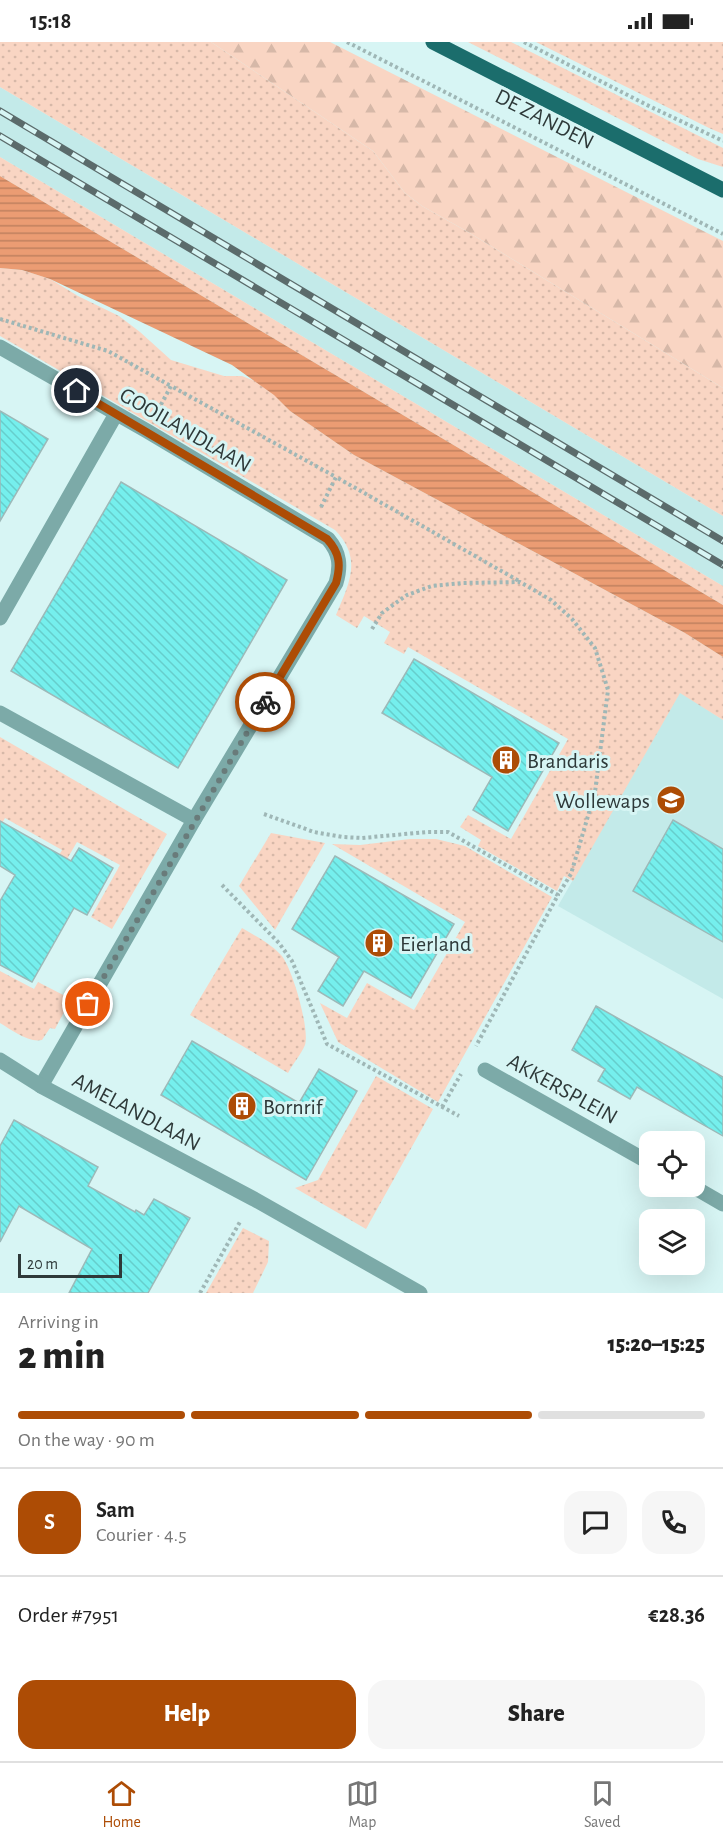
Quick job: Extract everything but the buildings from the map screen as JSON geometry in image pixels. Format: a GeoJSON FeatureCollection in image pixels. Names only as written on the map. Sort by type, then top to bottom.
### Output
{"type":"FeatureCollection","features":[{"type":"Feature","properties":{"kind":"main road","name":"DE ZANDEN"},"geometry":{"type":"LineString","coordinates":[[432,42],[723,190]]}},
{"type":"Feature","properties":{"kind":"street","name":"GOOILANDLAAN"},"geometry":{"type":"LineString","coordinates":[[0,347],[310,528],[333,545],[339,559],[340,569],[336,583],[194,820]]}},
{"type":"Feature","properties":{"kind":"street"},"geometry":{"type":"LineString","coordinates":[[0,618],[116,414]]}},
{"type":"Feature","properties":{"kind":"street"},"geometry":{"type":"LineString","coordinates":[[0,713],[194,820],[41,1086]]}},
{"type":"Feature","properties":{"kind":"street","name":"AMELANDLAAN"},"geometry":{"type":"LineString","coordinates":[[0,1060],[41,1086],[254,1199],[420,1293]]}},
{"type":"Feature","properties":{"kind":"street","name":"AKKERSPLEIN"},"geometry":{"type":"LineString","coordinates":[[485,1070],[639,1157]]}},
{"type":"Feature","properties":{"kind":"street"},"geometry":{"type":"LineString","coordinates":[[705,1194],[723,1204]]}},
{"type":"Feature","properties":{"kind":"path","name":"DE ZANDEN"},"geometry":{"type":"LineString","coordinates":[[347,42],[723,234]]}},
{"type":"Feature","properties":{"kind":"path"},"geometry":{"type":"LineString","coordinates":[[524,42],[723,141]]}},
{"type":"Feature","properties":{"kind":"path"},"geometry":{"type":"LineString","coordinates":[[0,319],[108,351],[336,477],[551,600],[572,619],[595,648],[608,690],[603,714],[595,792],[571,874],[475,1047]]}},
{"type":"Feature","properties":{"kind":"path"},"geometry":{"type":"LineString","coordinates":[[147,431],[171,386]]}},
{"type":"Feature","properties":{"kind":"path"},"geometry":{"type":"LineString","coordinates":[[310,528],[336,477]]}},
{"type":"Feature","properties":{"kind":"path"},"geometry":{"type":"LineString","coordinates":[[372,629],[382,613],[390,607],[407,595],[432,586],[520,582]]}},
{"type":"Feature","properties":{"kind":"path"},"geometry":{"type":"LineString","coordinates":[[264,814],[314,832],[343,837],[362,838],[448,832],[558,895]]}},
{"type":"Feature","properties":{"kind":"path"},"geometry":{"type":"LineString","coordinates":[[222,885],[279,943],[292,961],[327,1044],[459,1116]]}},
{"type":"Feature","properties":{"kind":"path"},"geometry":{"type":"LineString","coordinates":[[442,1107],[464,1067]]}},
{"type":"Feature","properties":{"kind":"path"},"geometry":{"type":"LineString","coordinates":[[200,1293],[254,1199]]}},
{"type":"Feature","properties":{"kind":"shaded area"},"geometry":{"type":"Polygon","coordinates":[[[0,87],[723,516],[723,586],[0,157],[0,87]]]}},
{"type":"Feature","properties":{"kind":"shaded area"},"geometry":{"type":"Polygon","coordinates":[[[0,176],[723,605],[723,657],[685,633],[354,455],[290,411],[274,395],[232,365],[50,279],[22,270],[0,268],[0,176]]]}},
{"type":"Feature","properties":{"kind":"shaded area","name":"Wollewaps"},"geometry":{"type":"Polygon","coordinates":[[[680,692],[723,720],[723,999],[558,906],[680,692]]]}},
{"type":"Feature","properties":{"kind":"green space"},"geometry":{"type":"Polygon","coordinates":[[[0,42],[211,42],[373,151],[405,193],[422,206],[723,388],[723,516],[0,87],[0,42]]]}},
{"type":"Feature","properties":{"kind":"green space"},"geometry":{"type":"Polygon","coordinates":[[[211,42],[330,42],[723,241],[723,388],[422,206],[405,193],[373,151],[211,42]]]}},
{"type":"Feature","properties":{"kind":"green space"},"geometry":{"type":"Polygon","coordinates":[[[468,42],[511,42],[723,148],[723,167],[698,159],[468,42]]]}},
{"type":"Feature","properties":{"kind":"green space"},"geometry":{"type":"Polygon","coordinates":[[[536,42],[723,42],[723,134],[709,128],[536,42]]]}},
{"type":"Feature","properties":{"kind":"green space"},"geometry":{"type":"Polygon","coordinates":[[[0,157],[723,586],[723,605],[0,176],[0,157]]]}},
{"type":"Feature","properties":{"kind":"green space"},"geometry":{"type":"Polygon","coordinates":[[[0,268],[22,270],[50,279],[119,316],[171,360],[224,376],[242,376],[267,387],[290,411],[354,455],[685,633],[723,657],[723,720],[680,693],[573,881],[564,876],[557,891],[478,846],[481,840],[460,827],[468,815],[511,839],[568,739],[408,647],[404,654],[384,643],[390,632],[364,616],[357,628],[336,615],[349,582],[351,561],[344,541],[335,530],[0,336],[0,268]]]}},
{"type":"Feature","properties":{"kind":"green space"},"geometry":{"type":"Polygon","coordinates":[[[0,737],[167,834],[112,929],[91,917],[120,865],[77,842],[60,871],[52,867],[62,850],[5,818],[0,827],[0,737]]]}},
{"type":"Feature","properties":{"kind":"green space"},"geometry":{"type":"Polygon","coordinates":[[[271,833],[325,843],[275,930],[239,886],[271,833]]]}},
{"type":"Feature","properties":{"kind":"green space"},"geometry":{"type":"Polygon","coordinates":[[[410,839],[436,839],[465,846],[552,897],[438,1102],[338,1042],[320,1003],[347,1018],[367,983],[414,1010],[465,922],[332,844],[360,845],[410,839]]]}},
{"type":"Feature","properties":{"kind":"green space"},"geometry":{"type":"Polygon","coordinates":[[[242,928],[267,943],[281,955],[295,985],[303,1013],[306,1037],[305,1045],[288,1073],[190,1015],[242,928]]]}},
{"type":"Feature","properties":{"kind":"green space"},"geometry":{"type":"Polygon","coordinates":[[[0,971],[34,989],[38,982],[71,999],[55,1029],[50,1028],[42,1040],[26,1038],[0,1023],[0,971]]]}},
{"type":"Feature","properties":{"kind":"green space"},"geometry":{"type":"Polygon","coordinates":[[[376,1076],[433,1109],[366,1229],[295,1188],[318,1180],[376,1076]]]}},
{"type":"Feature","properties":{"kind":"green space"},"geometry":{"type":"Polygon","coordinates":[[[243,1228],[269,1241],[268,1262],[253,1293],[206,1293],[243,1228]]]}},
{"type":"Feature","properties":{"kind":"railway"},"geometry":{"type":"LineString","coordinates":[[0,111],[723,541]]}},
{"type":"Feature","properties":{"kind":"railway"},"geometry":{"type":"LineString","coordinates":[[0,136],[723,565]]}},
{"type":"Feature","properties":{"kind":"way so far"},"geometry":{"type":"LineString","coordinates":[[88,1004],[265,702]]}},
{"type":"Feature","properties":{"kind":"place","name":"Brandaris"},"geometry":{"type":"Point","coordinates":[506,760]}},
{"type":"Feature","properties":{"kind":"place","name":"Wollewaps"},"geometry":{"type":"Point","coordinates":[671,800]}},
{"type":"Feature","properties":{"kind":"place","name":"Eierland"},"geometry":{"type":"Point","coordinates":[379,943]}},
{"type":"Feature","properties":{"kind":"place","name":"Bornrif"},"geometry":{"type":"Point","coordinates":[242,1106]}},
{"type":"Feature","properties":{"kind":"route"},"geometry":{"type":"LineString","coordinates":[[77,391],[327,539],[337,550],[340,569],[336,583],[265,702]]}}]}
